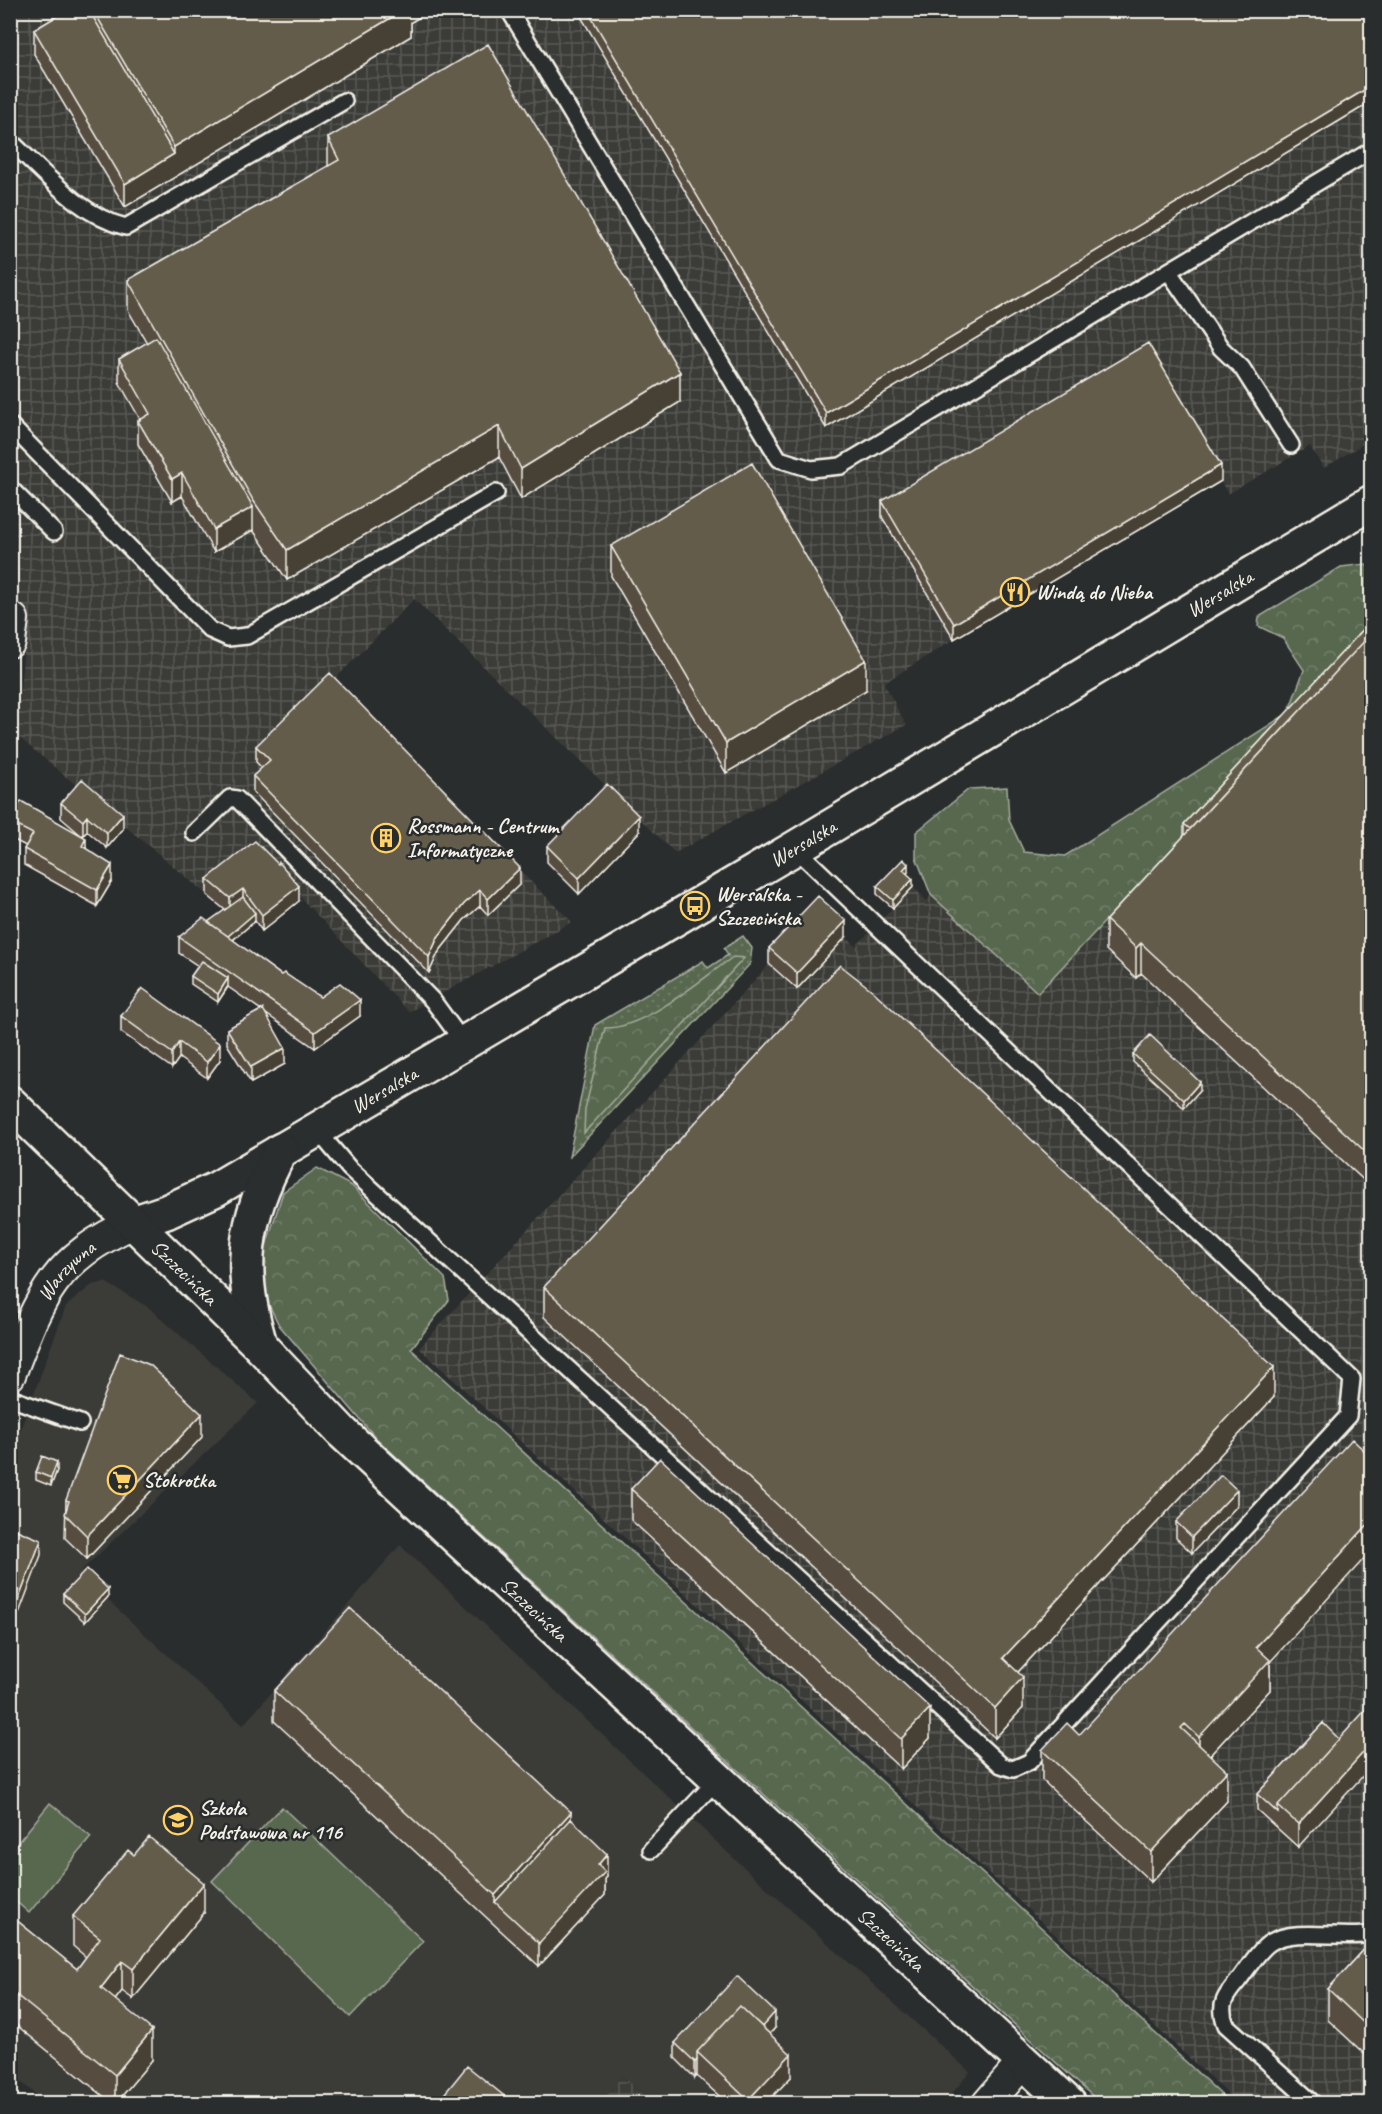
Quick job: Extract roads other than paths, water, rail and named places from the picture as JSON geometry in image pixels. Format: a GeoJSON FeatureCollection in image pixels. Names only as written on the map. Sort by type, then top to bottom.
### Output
{"type":"FeatureCollection","features":[{"type":"Feature","properties":{"kind":"street","name":"Wersalska"},"geometry":{"type":"LineString","coordinates":[[133,1223],[199,1198],[795,848],[1371,502]]}},
{"type":"Feature","properties":{"kind":"street","name":"Szczecińska"},"geometry":{"type":"LineString","coordinates":[[10,1103],[261,1347],[343,1433],[1069,2103]]}},
{"type":"Feature","properties":{"kind":"street"},"geometry":{"type":"LineString","coordinates":[[261,1347],[250,1309],[245,1278],[248,1234],[265,1179],[281,1150]]}},
{"type":"Feature","properties":{"kind":"street","name":"Warzywna"},"geometry":{"type":"LineString","coordinates":[[10,1376],[34,1313],[50,1284],[74,1259],[94,1244],[133,1223]]}},
{"type":"Feature","properties":{"kind":"street"},"geometry":{"type":"LineString","coordinates":[[987,2103],[1024,2061]]}},
{"type":"Feature","properties":{"kind":"lane"},"geometry":{"type":"LineString","coordinates":[[509,10],[779,459],[811,469],[841,466],[1371,150]]}},
{"type":"Feature","properties":{"kind":"lane"},"geometry":{"type":"LineString","coordinates":[[10,141],[89,212],[107,223],[126,227],[344,100]]}},
{"type":"Feature","properties":{"kind":"lane"},"geometry":{"type":"LineString","coordinates":[[1169,272],[1221,348],[1242,368],[1290,445]]}},
{"type":"Feature","properties":{"kind":"lane"},"geometry":{"type":"LineString","coordinates":[[10,426],[210,630],[228,638],[247,636],[496,493]]}},
{"type":"Feature","properties":{"kind":"lane"},"geometry":{"type":"LineString","coordinates":[[10,488],[54,532]]}},
{"type":"Feature","properties":{"kind":"lane"},"geometry":{"type":"LineString","coordinates":[[194,833],[230,798],[237,799],[433,1001],[463,1042]]}},
{"type":"Feature","properties":{"kind":"lane"},"geometry":{"type":"LineString","coordinates":[[316,1129],[349,1168],[1001,1764],[1013,1769],[1029,1762],[1348,1416],[1352,1379],[795,848]]}},
{"type":"Feature","properties":{"kind":"lane"},"geometry":{"type":"LineString","coordinates":[[10,1398],[80,1423]]}},
{"type":"Feature","properties":{"kind":"lane"},"geometry":{"type":"LineString","coordinates":[[651,1851],[718,1779]]}},
{"type":"Feature","properties":{"kind":"lane"},"geometry":{"type":"LineString","coordinates":[[1314,2103],[1226,2025],[1221,2013],[1223,1998],[1271,1942],[1297,1935],[1357,1937],[1371,1934]]}},
{"type":"Feature","properties":{"kind":"place","name":"Windą do Nieba"},"geometry":{"type":"Point","coordinates":[1015,592]}},
{"type":"Feature","properties":{"kind":"place","name":"Rossmann - Centrum Informatyczne"},"geometry":{"type":"Point","coordinates":[386,838]}},
{"type":"Feature","properties":{"kind":"place","name":"Wersalska - Szczecińska"},"geometry":{"type":"Point","coordinates":[695,906]}},
{"type":"Feature","properties":{"kind":"place","name":"Stokrotka"},"geometry":{"type":"Point","coordinates":[122,1480]}},
{"type":"Feature","properties":{"kind":"place","name":"Szkoła Podstawowa nr 116"},"geometry":{"type":"Point","coordinates":[178,1820]}}]}
